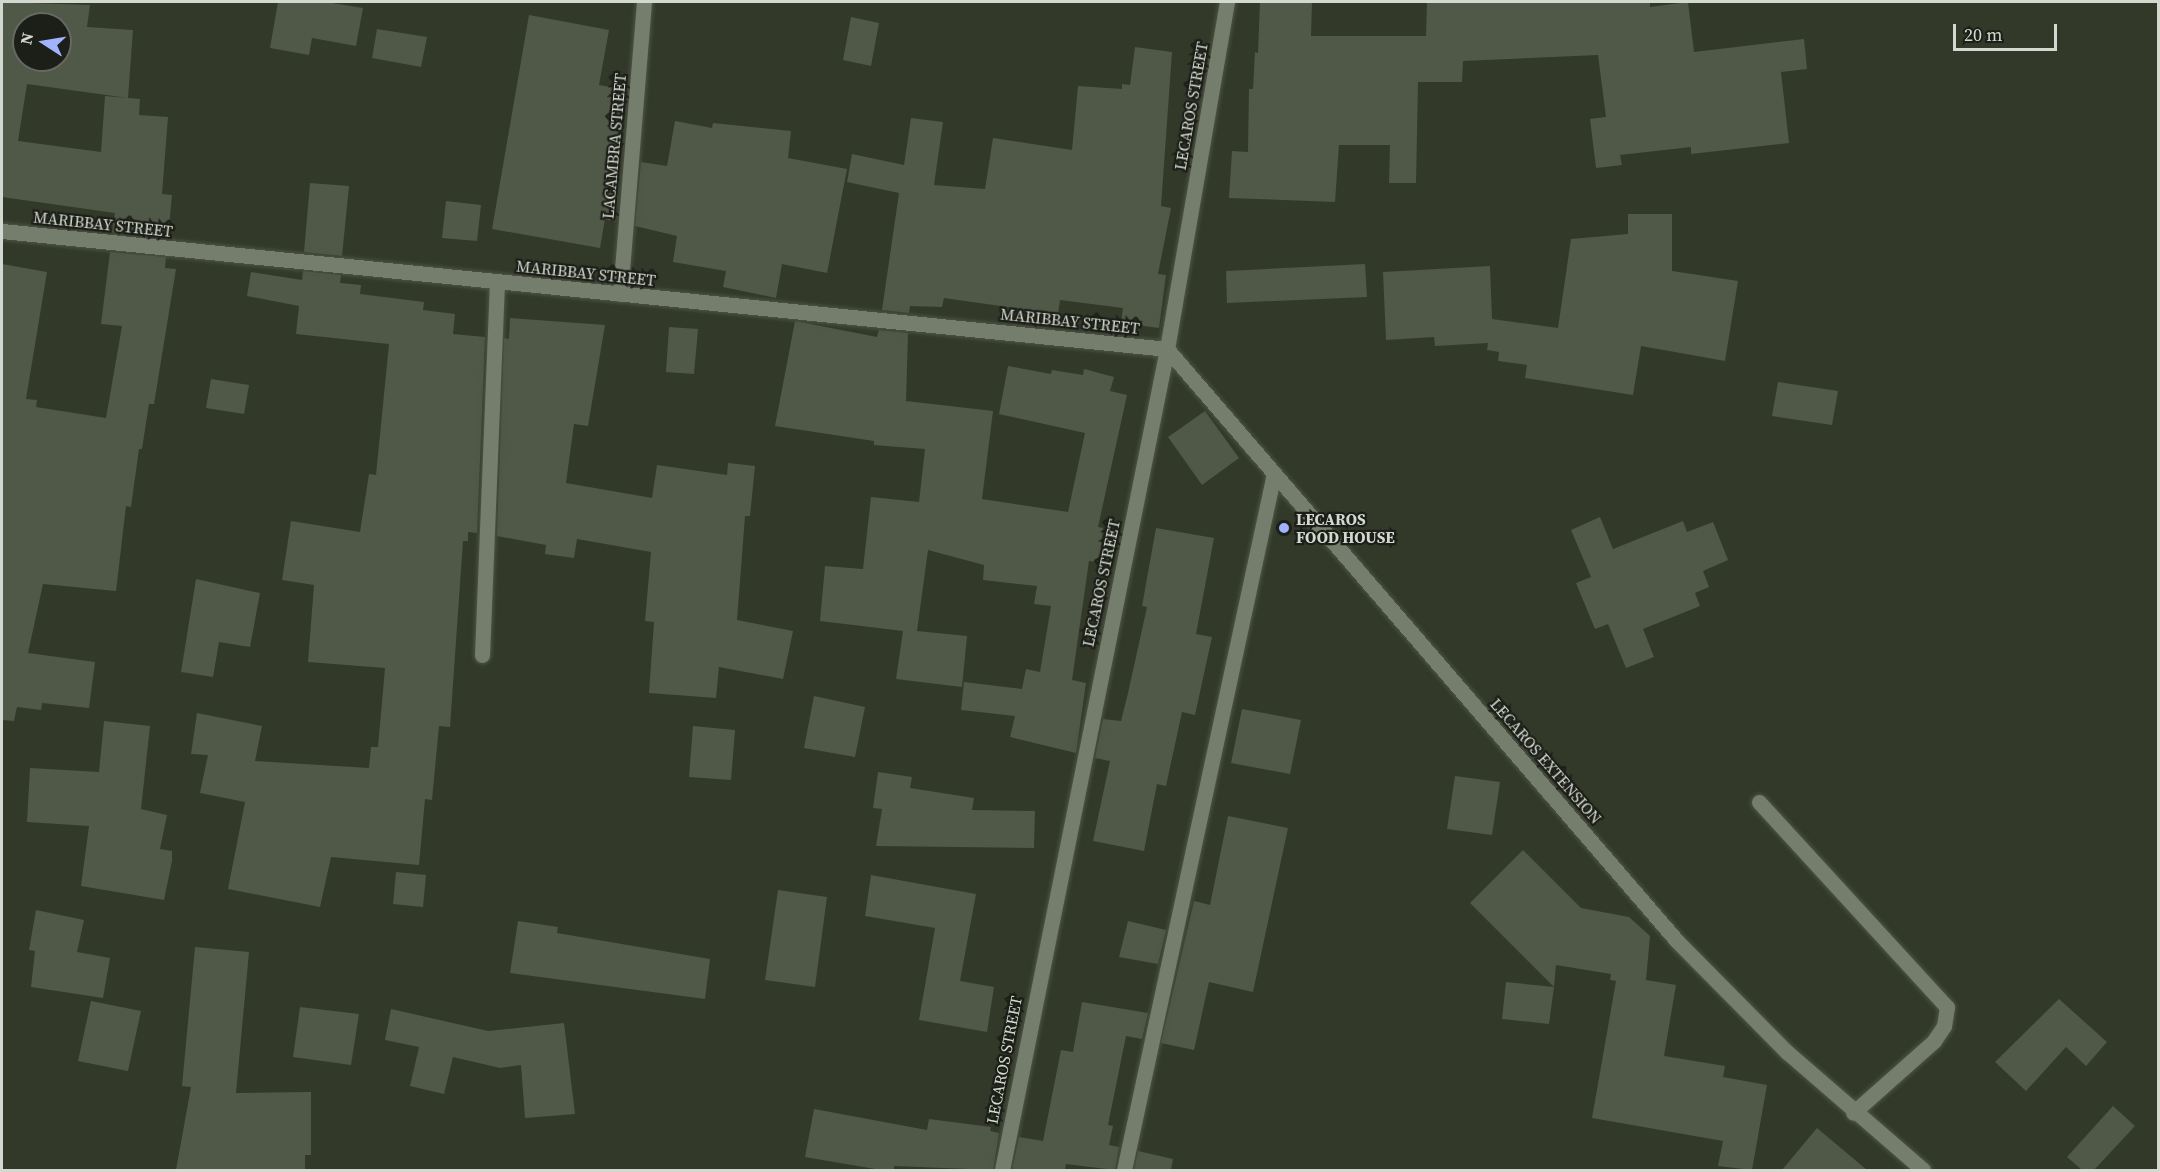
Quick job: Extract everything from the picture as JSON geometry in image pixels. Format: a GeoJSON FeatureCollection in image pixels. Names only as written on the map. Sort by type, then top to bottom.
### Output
{"type":"FeatureCollection","features":[{"type":"Feature","properties":{"kind":"street","name":"LACAMBRA STREET"},"geometry":{"type":"LineString","coordinates":[[620,294],[644,2]]}},
{"type":"Feature","properties":{"kind":"street","name":"LECAROS STREET"},"geometry":{"type":"LineString","coordinates":[[1002,1170],[1167,349],[1227,2]]}},
{"type":"Feature","properties":{"kind":"street","name":"MARIBBAY STREET"},"geometry":{"type":"LineString","coordinates":[[2,231],[1167,349]]}},
{"type":"Feature","properties":{"kind":"street"},"geometry":{"type":"LineString","coordinates":[[482,655],[497,282]]}},
{"type":"Feature","properties":{"kind":"street","name":"LECAROS EXTENSION"},"geometry":{"type":"LineString","coordinates":[[1167,349],[1677,941],[1853,1113],[1923,1170]]}},
{"type":"Feature","properties":{"kind":"street"},"geometry":{"type":"LineString","coordinates":[[1124,1170],[1274,473]]}},
{"type":"Feature","properties":{"kind":"street"},"geometry":{"type":"LineString","coordinates":[[1758,802],[1947,1007],[1944,1026],[1934,1041],[1853,1113]]}},
{"type":"Feature","properties":{"kind":"building"},"geometry":{"type":"Polygon","coordinates":[[[2,2],[90,5],[87,27],[133,30],[128,98],[140,99],[139,115],[168,117],[162,194],[172,195],[168,238],[112,232],[115,213],[2,197],[2,2]],[[27,84],[18,141],[101,152],[105,96],[127,98],[27,84]]]}},
{"type":"Feature","properties":{"kind":"building"},"geometry":{"type":"Polygon","coordinates":[[[278,2],[326,2],[363,8],[356,46],[312,38],[309,55],[270,48],[278,2]]]}},
{"type":"Feature","properties":{"kind":"building"},"geometry":{"type":"Polygon","coordinates":[[[1260,2],[1312,3],[1311,36],[1426,36],[1427,2],[1650,2],[1650,7],[1688,2],[1694,52],[1804,39],[1807,69],[1781,72],[1789,143],[1691,154],[1691,147],[1620,155],[1622,165],[1596,168],[1590,119],[1606,117],[1598,55],[1463,61],[1462,82],[1418,82],[1416,183],[1389,183],[1390,145],[1339,145],[1335,202],[1229,198],[1232,151],[1248,152],[1249,89],[1253,89],[1255,52],[1258,53],[1260,2]]]}},
{"type":"Feature","properties":{"kind":"building"},"geometry":{"type":"Polygon","coordinates":[[[529,15],[609,30],[599,85],[627,90],[615,158],[621,159],[616,222],[605,219],[600,248],[492,229],[529,15]]]}},
{"type":"Feature","properties":{"kind":"building"},"geometry":{"type":"Polygon","coordinates":[[[851,17],[879,23],[871,66],[843,60],[851,17]]]}},
{"type":"Feature","properties":{"kind":"building"},"geometry":{"type":"Polygon","coordinates":[[[377,29],[427,37],[421,67],[372,58],[377,29]]]}},
{"type":"Feature","properties":{"kind":"building"},"geometry":{"type":"Polygon","coordinates":[[[1135,47],[1172,52],[1161,206],[1171,208],[1158,274],[1166,275],[1159,328],[1121,323],[1123,308],[1060,300],[1058,314],[944,298],[942,307],[910,306],[909,313],[882,310],[899,193],[847,182],[852,154],[904,165],[911,118],[943,122],[934,185],[985,189],[993,138],[1072,150],[1078,86],[1122,89],[1122,84],[1130,85],[1135,47]]]}},
{"type":"Feature","properties":{"kind":"building"},"geometry":{"type":"Polygon","coordinates":[[[675,121],[712,128],[713,123],[791,131],[788,158],[847,169],[827,273],[782,264],[776,298],[723,287],[726,271],[673,262],[677,236],[635,226],[641,162],[667,166],[675,121]]]}},
{"type":"Feature","properties":{"kind":"building"},"geometry":{"type":"Polygon","coordinates":[[[310,183],[349,186],[342,256],[304,252],[310,183]]]}},
{"type":"Feature","properties":{"kind":"building"},"geometry":{"type":"Polygon","coordinates":[[[446,201],[481,205],[477,241],[442,238],[446,201]]]}},
{"type":"Feature","properties":{"kind":"building"},"geometry":{"type":"Polygon","coordinates":[[[1628,214],[1672,214],[1672,271],[1738,281],[1725,361],[1641,346],[1633,395],[1525,378],[1527,365],[1498,361],[1499,352],[1487,350],[1488,343],[1435,346],[1434,337],[1386,340],[1383,272],[1490,266],[1492,319],[1558,328],[1571,239],[1628,234],[1628,214]]]}},
{"type":"Feature","properties":{"kind":"building"},"geometry":{"type":"Polygon","coordinates":[[[110,252],[166,257],[165,268],[176,269],[154,404],[149,404],[142,449],[139,449],[131,507],[126,506],[116,591],[43,584],[28,653],[95,662],[89,708],[42,703],[41,710],[17,707],[14,721],[2,720],[2,264],[47,272],[26,399],[37,400],[36,407],[106,418],[122,326],[101,324],[110,252]]]}},
{"type":"Feature","properties":{"kind":"building"},"geometry":{"type":"Polygon","coordinates":[[[1365,264],[1367,297],[1227,303],[1226,271],[1365,264]]]}},
{"type":"Feature","properties":{"kind":"building"},"geometry":{"type":"Polygon","coordinates":[[[303,271],[341,275],[340,283],[361,285],[360,294],[424,302],[423,310],[455,314],[453,334],[485,337],[477,533],[468,532],[468,541],[463,541],[450,727],[439,726],[432,800],[425,799],[419,865],[331,857],[320,907],[228,889],[245,802],[200,793],[208,755],[191,754],[197,713],[262,726],[255,761],[369,768],[371,747],[378,747],[385,668],[308,662],[314,585],[282,580],[291,521],[360,532],[369,474],[376,475],[389,344],[296,334],[299,306],[247,296],[251,272],[302,280],[303,271]]]}},
{"type":"Feature","properties":{"kind":"building"},"geometry":{"type":"Polygon","coordinates":[[[510,318],[605,325],[588,426],[574,424],[566,483],[652,498],[657,465],[727,475],[728,463],[755,466],[750,516],[745,516],[737,620],[793,631],[783,679],[719,667],[716,698],[649,693],[654,622],[645,621],[651,552],[577,539],[574,558],[545,554],[546,545],[497,536],[504,338],[509,339],[510,318]]]}},
{"type":"Feature","properties":{"kind":"building"},"geometry":{"type":"Polygon","coordinates":[[[795,321],[877,337],[879,330],[908,333],[906,401],[993,411],[982,499],[1068,512],[1085,433],[999,414],[1008,366],[1051,374],[1052,370],[1083,375],[1084,369],[1114,377],[1110,391],[1127,395],[1098,527],[1103,528],[1099,562],[1089,561],[1072,680],[1086,683],[1076,753],[1010,737],[1015,716],[961,710],[964,682],[1022,689],[1026,669],[1040,672],[1051,606],[1034,604],[1037,586],[983,580],[984,565],[928,550],[917,631],[967,636],[962,687],[896,679],[903,631],[820,621],[825,566],[863,569],[871,497],[919,502],[925,449],[874,445],[874,441],[775,426],[795,321]]]}},
{"type":"Feature","properties":{"kind":"building"},"geometry":{"type":"Polygon","coordinates":[[[669,327],[698,329],[694,374],[666,372],[669,327]]]}},
{"type":"Feature","properties":{"kind":"building"},"geometry":{"type":"Polygon","coordinates":[[[211,379],[249,385],[244,414],[206,408],[211,379]]]}},
{"type":"Feature","properties":{"kind":"building"},"geometry":{"type":"Polygon","coordinates":[[[1778,382],[1838,391],[1832,425],[1772,416],[1778,382]]]}},
{"type":"Feature","properties":{"kind":"building"},"geometry":{"type":"Polygon","coordinates":[[[1205,411],[1239,458],[1202,485],[1168,437],[1205,411]]]}},
{"type":"Feature","properties":{"kind":"building"},"geometry":{"type":"Polygon","coordinates":[[[1600,517],[1613,549],[1683,521],[1687,532],[1713,522],[1728,560],[1703,571],[1709,587],[1695,593],[1700,606],[1643,629],[1654,657],[1626,668],[1608,624],[1595,629],[1576,583],[1591,577],[1571,530],[1600,517]]]}},
{"type":"Feature","properties":{"kind":"building"},"geometry":{"type":"Polygon","coordinates":[[[1156,528],[1214,538],[1196,634],[1212,637],[1195,715],[1182,712],[1166,786],[1157,784],[1144,851],[1093,841],[1110,761],[1095,758],[1103,719],[1121,721],[1147,607],[1142,606],[1156,528]]]}},
{"type":"Feature","properties":{"kind":"building"},"geometry":{"type":"Polygon","coordinates":[[[196,579],[260,593],[250,647],[219,642],[213,677],[181,672],[196,579]]]}},
{"type":"Feature","properties":{"kind":"building"},"geometry":{"type":"Polygon","coordinates":[[[814,696],[865,707],[855,757],[804,748],[814,696]]]}},
{"type":"Feature","properties":{"kind":"building"},"geometry":{"type":"Polygon","coordinates":[[[1242,709],[1301,720],[1290,774],[1231,763],[1242,709]]]}},
{"type":"Feature","properties":{"kind":"building"},"geometry":{"type":"Polygon","coordinates":[[[104,721],[150,726],[141,809],[167,815],[160,849],[172,851],[172,861],[164,900],[81,886],[89,826],[27,822],[30,768],[99,772],[104,721]]]}},
{"type":"Feature","properties":{"kind":"building"},"geometry":{"type":"Polygon","coordinates":[[[693,726],[735,730],[731,780],[689,777],[693,726]]]}},
{"type":"Feature","properties":{"kind":"building"},"geometry":{"type":"Polygon","coordinates":[[[878,772],[912,777],[910,788],[974,798],[972,810],[1035,811],[1034,848],[876,846],[882,809],[873,808],[878,772]]]}},
{"type":"Feature","properties":{"kind":"building"},"geometry":{"type":"Polygon","coordinates":[[[1455,776],[1500,782],[1492,835],[1447,829],[1455,776]]]}},
{"type":"Feature","properties":{"kind":"building"},"geometry":{"type":"Polygon","coordinates":[[[1228,816],[1288,828],[1253,992],[1209,982],[1194,1050],[1161,1043],[1194,901],[1210,905],[1228,816]]]}},
{"type":"Feature","properties":{"kind":"building"},"geometry":{"type":"Polygon","coordinates":[[[1523,850],[1581,908],[1629,917],[1650,936],[1646,980],[1676,985],[1664,1056],[1725,1066],[1723,1077],[1767,1085],[1752,1170],[1718,1166],[1723,1141],[1592,1118],[1616,981],[1610,980],[1611,974],[1556,965],[1554,987],[1470,903],[1523,850]]]}},
{"type":"Feature","properties":{"kind":"building"},"geometry":{"type":"Polygon","coordinates":[[[396,872],[426,875],[423,907],[393,904],[396,872]]]}},
{"type":"Feature","properties":{"kind":"building"},"geometry":{"type":"Polygon","coordinates":[[[871,875],[976,894],[960,981],[994,987],[987,1032],[919,1020],[935,928],[865,916],[871,875]]]}},
{"type":"Feature","properties":{"kind":"building"},"geometry":{"type":"Polygon","coordinates":[[[778,890],[827,897],[815,987],[765,980],[778,890]]]}},
{"type":"Feature","properties":{"kind":"building"},"geometry":{"type":"Polygon","coordinates":[[[36,910],[84,920],[77,952],[110,958],[103,998],[31,987],[35,951],[29,950],[36,910]]]}},
{"type":"Feature","properties":{"kind":"building"},"geometry":{"type":"Polygon","coordinates":[[[518,921],[558,927],[557,933],[710,959],[705,999],[510,973],[518,921]]]}},
{"type":"Feature","properties":{"kind":"building"},"geometry":{"type":"Polygon","coordinates":[[[1128,921],[1166,930],[1158,964],[1119,957],[1128,921]]]}},
{"type":"Feature","properties":{"kind":"building"},"geometry":{"type":"Polygon","coordinates":[[[195,947],[249,952],[236,1093],[311,1092],[311,1155],[305,1155],[305,1170],[176,1170],[191,1087],[182,1086],[195,947]]]}},
{"type":"Feature","properties":{"kind":"building"},"geometry":{"type":"Polygon","coordinates":[[[1506,982],[1554,987],[1549,1024],[1502,1019],[1506,982]]]}},
{"type":"Feature","properties":{"kind":"building"},"geometry":{"type":"Polygon","coordinates":[[[2059,999],[2107,1042],[2086,1066],[2066,1047],[2026,1091],[1995,1062],[2059,999]]]}},
{"type":"Feature","properties":{"kind":"building"},"geometry":{"type":"Polygon","coordinates":[[[91,1001],[141,1011],[128,1071],[78,1061],[91,1001]]]}},
{"type":"Feature","properties":{"kind":"building"},"geometry":{"type":"Polygon","coordinates":[[[1082,1002],[1148,1013],[1142,1039],[1126,1036],[1108,1125],[1113,1126],[1109,1145],[1119,1147],[1115,1170],[1066,1164],[1065,1170],[1012,1170],[1019,1137],[1043,1141],[1061,1050],[1073,1052],[1082,1002]]]}},
{"type":"Feature","properties":{"kind":"building"},"geometry":{"type":"Polygon","coordinates":[[[300,1007],[359,1014],[351,1065],[293,1057],[300,1007]]]}},
{"type":"Feature","properties":{"kind":"building"},"geometry":{"type":"Polygon","coordinates":[[[391,1009],[488,1031],[564,1023],[575,1114],[525,1118],[521,1065],[500,1068],[453,1057],[444,1094],[410,1086],[419,1047],[385,1040],[391,1009]]]}},
{"type":"Feature","properties":{"kind":"building"},"geometry":{"type":"Polygon","coordinates":[[[2113,1106],[2135,1126],[2094,1170],[2082,1170],[2067,1157],[2113,1106]]]}},
{"type":"Feature","properties":{"kind":"building"},"geometry":{"type":"Polygon","coordinates":[[[814,1109],[927,1130],[929,1119],[991,1127],[990,1131],[999,1133],[993,1170],[894,1166],[894,1170],[881,1170],[805,1157],[814,1109]]]}},
{"type":"Feature","properties":{"kind":"building"},"geometry":{"type":"Polygon","coordinates":[[[1817,1128],[1867,1170],[1782,1170],[1817,1128]]]}},
{"type":"Feature","properties":{"kind":"building"},"geometry":{"type":"Polygon","coordinates":[[[1138,1151],[1173,1159],[1171,1170],[1134,1170],[1138,1151]]]}},
{"type":"Feature","properties":{"kind":"place","name":"LECAROS FOOD HOUSE"},"geometry":{"type":"Point","coordinates":[1284,528]}}]}
